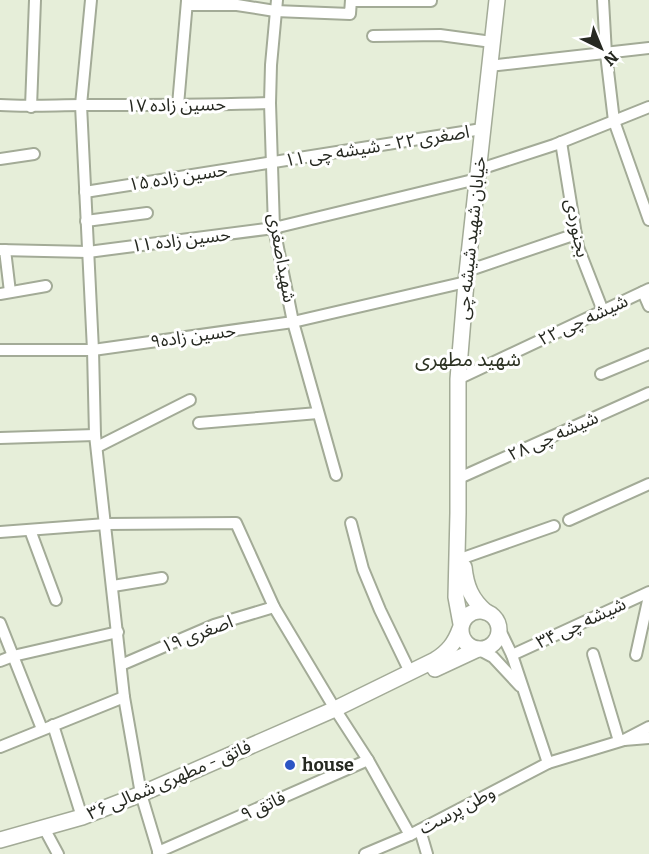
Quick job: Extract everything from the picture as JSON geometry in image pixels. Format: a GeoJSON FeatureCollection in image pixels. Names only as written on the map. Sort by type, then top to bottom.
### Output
{"type":"FeatureCollection","features":[{"type":"Feature","properties":{"kind":"street"},"geometry":{"type":"LineString","coordinates":[[31,107],[35,0]]}},
{"type":"Feature","properties":{"kind":"street","name":"فاتق ۹"},"geometry":{"type":"LineString","coordinates":[[92,0],[81,105],[95,435],[124,698],[141,794],[159,853],[368,760]]}},
{"type":"Feature","properties":{"kind":"street"},"geometry":{"type":"LineString","coordinates":[[178,105],[187,3],[276,5],[350,14],[351,0],[431,1]]}},
{"type":"Feature","properties":{"kind":"street","name":"خیابان شهید شیشه چی"},"geometry":{"type":"LineString","coordinates":[[461,627],[456,597],[458,379],[466,276],[497,0]]}},
{"type":"Feature","properties":{"kind":"street"},"geometry":{"type":"LineString","coordinates":[[603,0],[606,54],[614,121],[649,220]]}},
{"type":"Feature","properties":{"kind":"street","name":"شهیداصغری"},"geometry":{"type":"LineString","coordinates":[[276,5],[270,103],[274,228],[293,322],[336,475]]}},
{"type":"Feature","properties":{"kind":"street"},"geometry":{"type":"LineString","coordinates":[[374,36],[440,35],[492,42]]}},
{"type":"Feature","properties":{"kind":"street"},"geometry":{"type":"LineString","coordinates":[[489,66],[649,48]]}},
{"type":"Feature","properties":{"kind":"street","name":"حسین زاده ۱۷"},"geometry":{"type":"LineString","coordinates":[[0,105],[31,107],[270,103]]}},
{"type":"Feature","properties":{"kind":"street","name":"حسین زاده ۱۱"},"geometry":{"type":"LineString","coordinates":[[2,250],[88,252],[274,228],[477,174],[649,107]]}},
{"type":"Feature","properties":{"kind":"street","name":"اصغری ۲۲ - شیشه چی ۱۱"},"geometry":{"type":"LineString","coordinates":[[271,162],[482,129]]}},
{"type":"Feature","properties":{"kind":"street","name":"بجنوردی"},"geometry":{"type":"LineString","coordinates":[[561,142],[578,247],[603,311]]}},
{"type":"Feature","properties":{"kind":"street"},"geometry":{"type":"LineString","coordinates":[[0,159],[34,154]]}},
{"type":"Feature","properties":{"kind":"street","name":"حسین زاده ۱۵"},"geometry":{"type":"LineString","coordinates":[[85,192],[271,162]]}},
{"type":"Feature","properties":{"kind":"street"},"geometry":{"type":"LineString","coordinates":[[86,221],[147,213]]}},
{"type":"Feature","properties":{"kind":"street","name":"حسین زاده۹"},"geometry":{"type":"LineString","coordinates":[[0,350],[93,350],[293,322],[466,276],[576,234]]}},
{"type":"Feature","properties":{"kind":"street"},"geometry":{"type":"LineString","coordinates":[[2,250],[5,293],[46,286]]}},
{"type":"Feature","properties":{"kind":"street"},"geometry":{"type":"LineString","coordinates":[[646,290],[649,306]]}},
{"type":"Feature","properties":{"kind":"street","name":"شیشه چی ۲۲"},"geometry":{"type":"LineString","coordinates":[[458,379],[646,290]]}},
{"type":"Feature","properties":{"kind":"street"},"geometry":{"type":"LineString","coordinates":[[601,374],[649,354]]}},
{"type":"Feature","properties":{"kind":"street","name":"شیشه چی ۲۸"},"geometry":{"type":"LineString","coordinates":[[457,479],[649,393]]}},
{"type":"Feature","properties":{"kind":"street"},"geometry":{"type":"LineString","coordinates":[[97,447],[190,400]]}},
{"type":"Feature","properties":{"kind":"street"},"geometry":{"type":"LineString","coordinates":[[199,423],[318,413]]}},
{"type":"Feature","properties":{"kind":"street"},"geometry":{"type":"LineString","coordinates":[[0,438],[95,435]]}},
{"type":"Feature","properties":{"kind":"street"},"geometry":{"type":"LineString","coordinates":[[569,520],[649,484]]}},
{"type":"Feature","properties":{"kind":"street","name":"خیابان شهید شیشه چی"},"geometry":{"type":"LineString","coordinates":[[458,513],[467,588],[486,612]]}},
{"type":"Feature","properties":{"kind":"street"},"geometry":{"type":"LineString","coordinates":[[0,532],[106,524],[236,523],[274,607],[334,709],[427,854]]}},
{"type":"Feature","properties":{"kind":"street"},"geometry":{"type":"LineString","coordinates":[[351,523],[363,569],[410,672]]}},
{"type":"Feature","properties":{"kind":"street"},"geometry":{"type":"LineString","coordinates":[[463,558],[554,526]]}},
{"type":"Feature","properties":{"kind":"street"},"geometry":{"type":"LineString","coordinates":[[30,530],[56,600]]}},
{"type":"Feature","properties":{"kind":"street"},"geometry":{"type":"LineString","coordinates":[[113,586],[162,578]]}},
{"type":"Feature","properties":{"kind":"street"},"geometry":{"type":"LineString","coordinates":[[636,655],[649,594]]}},
{"type":"Feature","properties":{"kind":"street","name":"شیشه چی ۳۴"},"geometry":{"type":"LineString","coordinates":[[512,655],[649,594]]}},
{"type":"Feature","properties":{"kind":"street","name":"اصغری ۱۹"},"geometry":{"type":"LineString","coordinates":[[121,665],[214,625],[274,607]]}},
{"type":"Feature","properties":{"kind":"street"},"geometry":{"type":"LineString","coordinates":[[334,709],[446,654],[463,620],[476,611],[486,612],[494,617],[512,655],[548,763]]}},
{"type":"Feature","properties":{"kind":"street"},"geometry":{"type":"LineString","coordinates":[[0,623],[13,657],[48,727],[82,817]]}},
{"type":"Feature","properties":{"kind":"street"},"geometry":{"type":"LineString","coordinates":[[334,709],[407,682],[478,649],[488,647],[496,641],[498,626]]}},
{"type":"Feature","properties":{"kind":"street"},"geometry":{"type":"LineString","coordinates":[[461,627],[462,639],[465,643],[494,657],[524,691]]}},
{"type":"Feature","properties":{"kind":"street"},"geometry":{"type":"LineString","coordinates":[[0,661],[118,632]]}},
{"type":"Feature","properties":{"kind":"street"},"geometry":{"type":"LineString","coordinates":[[594,654],[621,741]]}},
{"type":"Feature","properties":{"kind":"street"},"geometry":{"type":"LineString","coordinates":[[0,747],[124,698]]}},
{"type":"Feature","properties":{"kind":"street","name":"فاتق - مطهری شمالی ۳۶"},"geometry":{"type":"LineString","coordinates":[[0,840],[82,817],[141,794],[334,709]]}},
{"type":"Feature","properties":{"kind":"street"},"geometry":{"type":"LineString","coordinates":[[621,741],[649,727]]}},
{"type":"Feature","properties":{"kind":"street"},"geometry":{"type":"LineString","coordinates":[[621,741],[649,738]]}},
{"type":"Feature","properties":{"kind":"street","name":"وطن پرست"},"geometry":{"type":"LineString","coordinates":[[365,854],[415,832],[548,763],[621,741]]}},
{"type":"Feature","properties":{"kind":"street"},"geometry":{"type":"LineString","coordinates":[[44,828],[58,854]]}},
{"type":"Feature","properties":{"kind":"place","name":"house"},"geometry":{"type":"Point","coordinates":[290,765]}},
{"type":"Feature","properties":{"kind":"district","name":"شهید مطهری"},"geometry":{"type":"Point","coordinates":[468,359]}}]}
